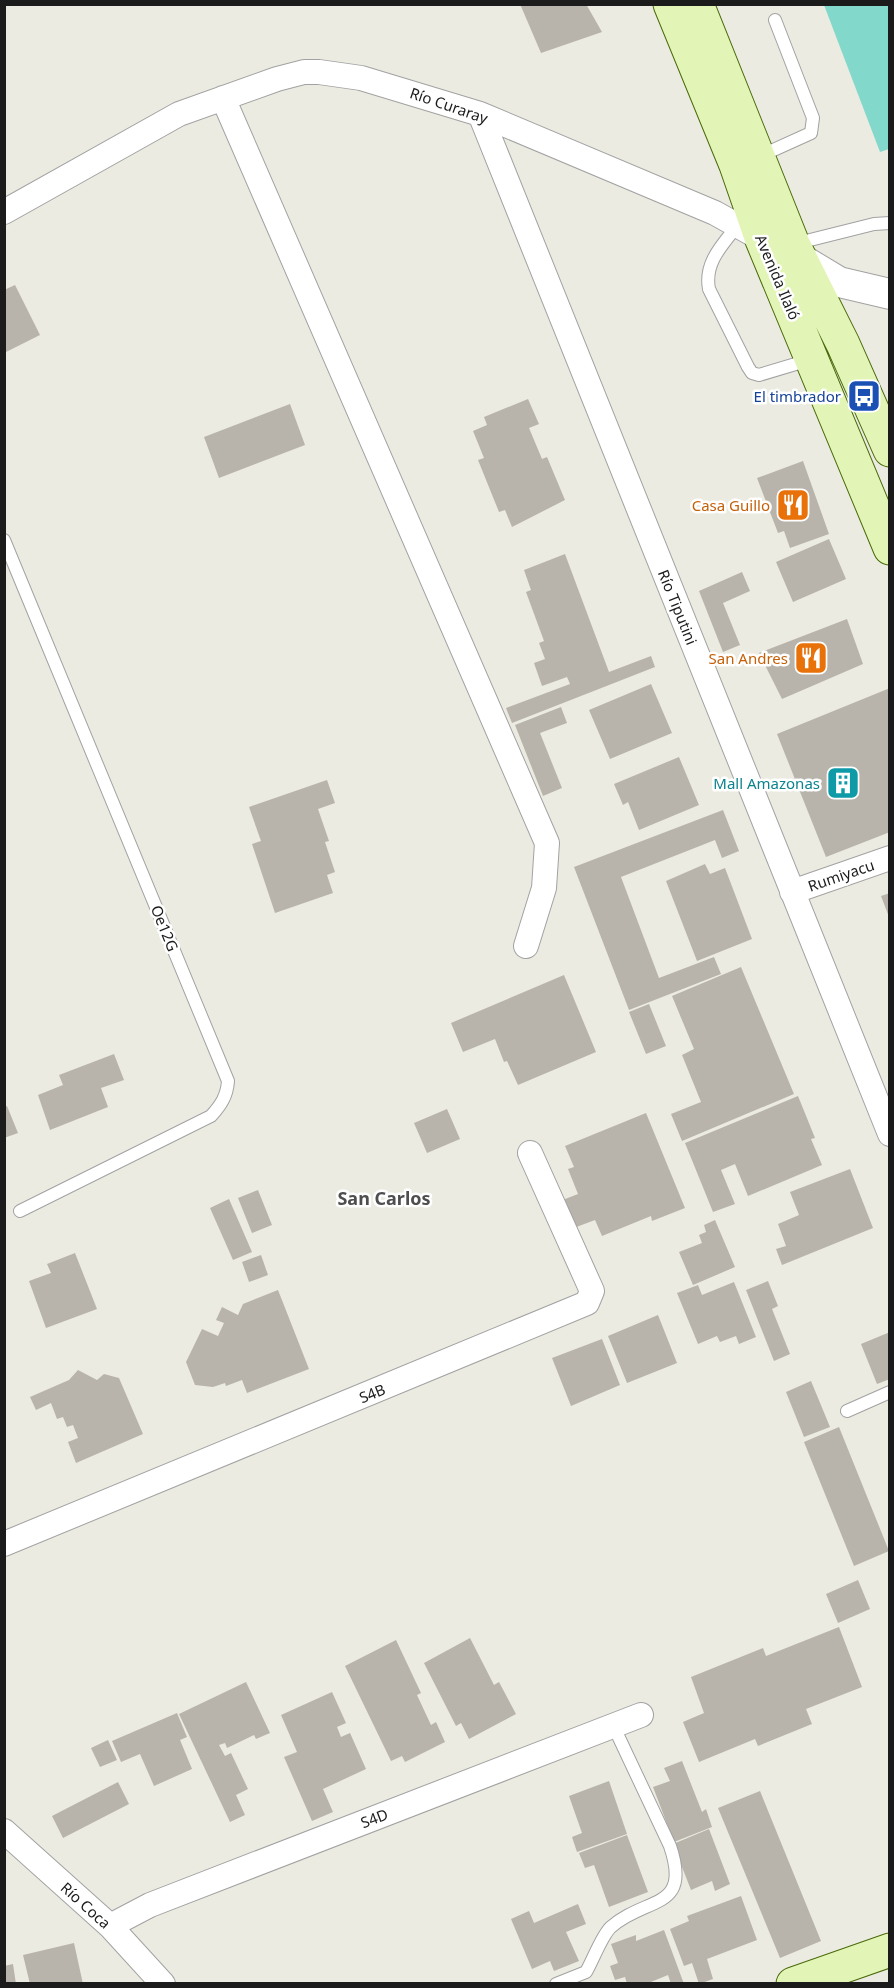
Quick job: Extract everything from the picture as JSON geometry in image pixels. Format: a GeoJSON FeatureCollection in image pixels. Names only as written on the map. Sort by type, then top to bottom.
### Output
{"type":"FeatureCollection","features":[{"type":"Feature","properties":{"kind":"main road","name":"Avenida Ilaló"},"geometry":{"type":"LineString","coordinates":[[670,4],[735,165],[774,242],[890,450]]}},
{"type":"Feature","properties":{"kind":"main road","name":"Avenida Ilaló"},"geometry":{"type":"LineString","coordinates":[[697,4],[759,156],[774,242],[813,359],[890,548]]}},
{"type":"Feature","properties":{"kind":"main road"},"geometry":{"type":"LineString","coordinates":[[793,1983],[890,1950]]}},
{"type":"Feature","properties":{"kind":"street","name":"Río Curaray"},"geometry":{"type":"LineString","coordinates":[[4,212],[137,135],[180,114],[298,74],[319,72],[361,78],[480,114],[774,242],[839,282],[890,294]]}},
{"type":"Feature","properties":{"kind":"street"},"geometry":{"type":"LineString","coordinates":[[223,98],[548,843],[544,888],[526,946]]}},
{"type":"Feature","properties":{"kind":"street","name":"Río Tiputini"},"geometry":{"type":"LineString","coordinates":[[480,114],[890,1134]]}},
{"type":"Feature","properties":{"kind":"street","name":"Rumiyacu"},"geometry":{"type":"LineString","coordinates":[[792,892],[890,858]]}},
{"type":"Feature","properties":{"kind":"street","name":"S4B"},"geometry":{"type":"LineString","coordinates":[[4,1544],[586,1302],[592,1291],[530,1153]]}},
{"type":"Feature","properties":{"kind":"street","name":"S4D"},"geometry":{"type":"LineString","coordinates":[[110,1926],[150,1905],[641,1714]]}},
{"type":"Feature","properties":{"kind":"street","name":"Río Coca"},"geometry":{"type":"LineString","coordinates":[[4,1831],[110,1926],[163,1983]]}},
{"type":"Feature","properties":{"kind":"lane"},"geometry":{"type":"LineString","coordinates":[[759,156],[811,133],[813,126],[813,118],[775,20]]}},
{"type":"Feature","properties":{"kind":"lane"},"geometry":{"type":"LineString","coordinates":[[813,359],[759,375],[753,373],[710,289],[707,277],[709,265],[774,242],[890,223]]}},
{"type":"Feature","properties":{"kind":"lane","name":"Oe12G"},"geometry":{"type":"LineString","coordinates":[[4,540],[228,1081],[227,1092],[211,1116],[20,1211]]}},
{"type":"Feature","properties":{"kind":"lane"},"geometry":{"type":"LineString","coordinates":[[847,1412],[890,1392]]}},
{"type":"Feature","properties":{"kind":"lane"},"geometry":{"type":"LineString","coordinates":[[556,1983],[586,1972],[611,1927],[668,1895],[675,1884],[677,1866],[670,1846],[613,1725]]}},
{"type":"Feature","properties":{"kind":"shaded area"},"geometry":{"type":"Polygon","coordinates":[[[824,5],[889,5],[889,149],[880,152],[824,5]]]}},
{"type":"Feature","properties":{"kind":"building"},"geometry":{"type":"Polygon","coordinates":[[[520,4],[586,4],[602,32],[541,53],[520,4]]]}},
{"type":"Feature","properties":{"kind":"building"},"geometry":{"type":"Polygon","coordinates":[[[15,285],[40,335],[4,353],[4,290],[15,285]]]}},
{"type":"Feature","properties":{"kind":"building"},"geometry":{"type":"Polygon","coordinates":[[[528,399],[539,424],[529,428],[542,459],[547,457],[565,500],[512,527],[505,510],[499,512],[478,460],[484,458],[473,431],[487,425],[484,417],[528,399]]]}},
{"type":"Feature","properties":{"kind":"building"},"geometry":{"type":"Polygon","coordinates":[[[290,404],[305,445],[219,478],[204,437],[290,404]]]}},
{"type":"Feature","properties":{"kind":"building","name":"Casa Guillo"},"geometry":{"type":"Polygon","coordinates":[[[803,461],[829,534],[790,548],[784,531],[778,533],[757,478],[803,461]]]}},
{"type":"Feature","properties":{"kind":"building"},"geometry":{"type":"Polygon","coordinates":[[[829,539],[846,579],[793,602],[776,562],[829,539]]]}},
{"type":"Feature","properties":{"kind":"building"},"geometry":{"type":"Polygon","coordinates":[[[565,554],[609,672],[651,656],[655,667],[512,723],[506,708],[570,684],[567,677],[542,686],[534,663],[545,659],[539,643],[544,641],[526,592],[531,590],[524,570],[565,554]]]}},
{"type":"Feature","properties":{"kind":"building"},"geometry":{"type":"Polygon","coordinates":[[[742,572],[750,591],[723,603],[740,645],[723,652],[699,591],[742,572]]]}},
{"type":"Feature","properties":{"kind":"building","name":"San Andres"},"geometry":{"type":"Polygon","coordinates":[[[847,619],[863,664],[782,699],[759,653],[847,619]]]}},
{"type":"Feature","properties":{"kind":"building"},"geometry":{"type":"Polygon","coordinates":[[[651,684],[672,733],[610,759],[589,710],[651,684]]]}},
{"type":"Feature","properties":{"kind":"building","name":"Mall Amazonas"},"geometry":{"type":"Polygon","coordinates":[[[890,688],[890,832],[826,857],[777,734],[890,688]]]}},
{"type":"Feature","properties":{"kind":"building"},"geometry":{"type":"Polygon","coordinates":[[[561,707],[567,723],[540,733],[562,788],[543,796],[515,725],[561,707]]]}},
{"type":"Feature","properties":{"kind":"building"},"geometry":{"type":"Polygon","coordinates":[[[679,757],[699,805],[639,830],[628,802],[623,805],[614,784],[679,757]]]}},
{"type":"Feature","properties":{"kind":"building"},"geometry":{"type":"Polygon","coordinates":[[[327,780],[335,803],[318,809],[329,841],[325,842],[335,872],[327,875],[333,893],[275,913],[252,844],[261,841],[249,807],[327,780]]]}},
{"type":"Feature","properties":{"kind":"building"},"geometry":{"type":"Polygon","coordinates":[[[723,810],[739,851],[722,858],[715,840],[621,877],[659,978],[714,957],[721,974],[629,1010],[574,867],[723,810]]]}},
{"type":"Feature","properties":{"kind":"building"},"geometry":{"type":"Polygon","coordinates":[[[705,864],[710,874],[725,868],[752,939],[697,961],[666,881],[705,864]]]}},
{"type":"Feature","properties":{"kind":"building"},"geometry":{"type":"Polygon","coordinates":[[[890,893],[890,917],[889,917],[881,896],[890,893]]]}},
{"type":"Feature","properties":{"kind":"building"},"geometry":{"type":"Polygon","coordinates":[[[741,967],[794,1094],[682,1141],[671,1114],[701,1102],[682,1055],[694,1049],[672,996],[741,967]]]}},
{"type":"Feature","properties":{"kind":"building"},"geometry":{"type":"Polygon","coordinates":[[[564,975],[596,1052],[518,1085],[507,1061],[504,1062],[495,1039],[463,1052],[451,1023],[564,975]]]}},
{"type":"Feature","properties":{"kind":"building"},"geometry":{"type":"Polygon","coordinates":[[[649,1004],[666,1046],[646,1054],[629,1012],[649,1004]]]}},
{"type":"Feature","properties":{"kind":"building"},"geometry":{"type":"Polygon","coordinates":[[[114,1054],[124,1080],[101,1088],[108,1107],[50,1130],[38,1095],[63,1085],[59,1075],[114,1054]]]}},
{"type":"Feature","properties":{"kind":"building"},"geometry":{"type":"Polygon","coordinates":[[[798,1096],[815,1138],[811,1139],[822,1165],[748,1196],[735,1164],[721,1170],[735,1204],[713,1212],[685,1143],[798,1096]]]}},
{"type":"Feature","properties":{"kind":"building"},"geometry":{"type":"Polygon","coordinates":[[[7,1106],[18,1133],[4,1138],[4,1107],[7,1106]]]}},
{"type":"Feature","properties":{"kind":"building"},"geometry":{"type":"Polygon","coordinates":[[[447,1109],[460,1139],[427,1153],[414,1123],[447,1109]]]}},
{"type":"Feature","properties":{"kind":"building"},"geometry":{"type":"Polygon","coordinates":[[[646,1113],[685,1208],[652,1221],[651,1216],[602,1236],[595,1220],[571,1229],[560,1201],[578,1194],[568,1169],[574,1167],[565,1146],[646,1113]]]}},
{"type":"Feature","properties":{"kind":"building"},"geometry":{"type":"Polygon","coordinates":[[[850,1169],[873,1228],[782,1265],[776,1249],[786,1246],[778,1224],[799,1215],[790,1192],[850,1169]]]}},
{"type":"Feature","properties":{"kind":"building"},"geometry":{"type":"Polygon","coordinates":[[[258,1190],[272,1225],[252,1233],[238,1198],[258,1190]]]}},
{"type":"Feature","properties":{"kind":"building"},"geometry":{"type":"Polygon","coordinates":[[[229,1199],[252,1252],[233,1260],[210,1208],[229,1199]]]}},
{"type":"Feature","properties":{"kind":"building"},"geometry":{"type":"Polygon","coordinates":[[[715,1220],[735,1267],[693,1285],[679,1252],[702,1243],[699,1235],[706,1232],[704,1225],[715,1220]]]}},
{"type":"Feature","properties":{"kind":"building"},"geometry":{"type":"Polygon","coordinates":[[[75,1253],[97,1309],[46,1328],[29,1281],[51,1273],[47,1264],[75,1253]]]}},
{"type":"Feature","properties":{"kind":"building"},"geometry":{"type":"Polygon","coordinates":[[[261,1255],[268,1275],[249,1282],[242,1262],[261,1255]]]}},
{"type":"Feature","properties":{"kind":"building"},"geometry":{"type":"Polygon","coordinates":[[[768,1281],[778,1306],[772,1309],[790,1354],[774,1361],[746,1290],[768,1281]]]}},
{"type":"Feature","properties":{"kind":"building"},"geometry":{"type":"Polygon","coordinates":[[[734,1282],[756,1337],[739,1344],[736,1336],[720,1342],[717,1336],[698,1344],[677,1293],[698,1285],[702,1295],[734,1282]]]}},
{"type":"Feature","properties":{"kind":"building"},"geometry":{"type":"Polygon","coordinates":[[[278,1290],[309,1369],[247,1393],[242,1380],[226,1386],[225,1383],[213,1387],[195,1385],[186,1362],[202,1329],[218,1336],[224,1323],[216,1320],[222,1307],[238,1315],[243,1304],[278,1290]]]}},
{"type":"Feature","properties":{"kind":"building"},"geometry":{"type":"Polygon","coordinates":[[[658,1315],[677,1363],[627,1383],[608,1336],[658,1315]]]}},
{"type":"Feature","properties":{"kind":"building"},"geometry":{"type":"Polygon","coordinates":[[[890,1332],[890,1379],[877,1384],[861,1344],[890,1332]]]}},
{"type":"Feature","properties":{"kind":"building"},"geometry":{"type":"Polygon","coordinates":[[[602,1339],[620,1385],[571,1406],[552,1358],[602,1339]]]}},
{"type":"Feature","properties":{"kind":"building"},"geometry":{"type":"Polygon","coordinates":[[[78,1370],[97,1380],[104,1374],[119,1378],[143,1434],[76,1463],[68,1442],[78,1438],[73,1425],[67,1427],[63,1417],[57,1419],[51,1403],[36,1410],[30,1397],[69,1380],[78,1370]]]}},
{"type":"Feature","properties":{"kind":"building"},"geometry":{"type":"Polygon","coordinates":[[[811,1381],[830,1427],[804,1437],[786,1392],[811,1381]]]}},
{"type":"Feature","properties":{"kind":"building"},"geometry":{"type":"Polygon","coordinates":[[[839,1427],[889,1551],[854,1566],[804,1442],[839,1427]]]}},
{"type":"Feature","properties":{"kind":"building"},"geometry":{"type":"Polygon","coordinates":[[[858,1580],[870,1609],[838,1623],[826,1594],[858,1580]]]}},
{"type":"Feature","properties":{"kind":"building"},"geometry":{"type":"Polygon","coordinates":[[[839,1627],[862,1687],[806,1709],[812,1724],[758,1746],[755,1739],[699,1762],[683,1722],[704,1713],[691,1677],[763,1648],[766,1656],[839,1627]]]}},
{"type":"Feature","properties":{"kind":"building"},"geometry":{"type":"Polygon","coordinates":[[[470,1638],[494,1685],[499,1682],[516,1714],[469,1739],[461,1723],[456,1726],[424,1663],[470,1638]]]}},
{"type":"Feature","properties":{"kind":"building"},"geometry":{"type":"Polygon","coordinates":[[[396,1640],[421,1693],[417,1695],[431,1725],[436,1722],[445,1742],[405,1762],[402,1756],[391,1761],[345,1666],[396,1640]]]}},
{"type":"Feature","properties":{"kind":"building"},"geometry":{"type":"Polygon","coordinates":[[[246,1682],[270,1733],[256,1739],[254,1735],[227,1748],[225,1743],[219,1745],[225,1756],[231,1753],[248,1789],[236,1795],[245,1815],[230,1822],[179,1714],[246,1682]]]}},
{"type":"Feature","properties":{"kind":"building"},"geometry":{"type":"Polygon","coordinates":[[[332,1692],[346,1723],[337,1727],[341,1737],[350,1733],[366,1769],[323,1789],[333,1812],[312,1821],[284,1757],[297,1752],[281,1715],[332,1692]]]}},
{"type":"Feature","properties":{"kind":"building"},"geometry":{"type":"Polygon","coordinates":[[[177,1713],[187,1737],[180,1740],[192,1769],[154,1786],[140,1754],[121,1762],[112,1741],[177,1713]]]}},
{"type":"Feature","properties":{"kind":"building"},"geometry":{"type":"Polygon","coordinates":[[[108,1740],[117,1760],[100,1767],[91,1748],[108,1740]]]}},
{"type":"Feature","properties":{"kind":"building"},"geometry":{"type":"Polygon","coordinates":[[[682,1761],[702,1812],[706,1809],[712,1827],[674,1842],[653,1787],[670,1781],[664,1768],[682,1761]]]}},
{"type":"Feature","properties":{"kind":"building"},"geometry":{"type":"Polygon","coordinates":[[[609,1781],[627,1834],[577,1852],[572,1837],[582,1833],[569,1796],[609,1781]]]}},
{"type":"Feature","properties":{"kind":"building"},"geometry":{"type":"Polygon","coordinates":[[[118,1782],[129,1804],[63,1838],[52,1816],[118,1782]]]}},
{"type":"Feature","properties":{"kind":"building"},"geometry":{"type":"Polygon","coordinates":[[[760,1791],[821,1941],[780,1958],[718,1808],[760,1791]]]}},
{"type":"Feature","properties":{"kind":"building"},"geometry":{"type":"Polygon","coordinates":[[[709,1829],[730,1884],[715,1891],[712,1881],[691,1890],[673,1844],[709,1829]]]}},
{"type":"Feature","properties":{"kind":"building"},"geometry":{"type":"Polygon","coordinates":[[[627,1835],[648,1892],[609,1907],[594,1865],[585,1868],[579,1853],[627,1835]]]}},
{"type":"Feature","properties":{"kind":"building"},"geometry":{"type":"Polygon","coordinates":[[[741,1896],[757,1940],[707,1959],[713,1979],[699,1984],[692,1963],[684,1966],[670,1929],[689,1921],[687,1916],[741,1896]]]}},
{"type":"Feature","properties":{"kind":"building"},"geometry":{"type":"Polygon","coordinates":[[[578,1904],[586,1924],[566,1932],[579,1961],[554,1971],[550,1961],[532,1969],[511,1919],[529,1911],[534,1923],[578,1904]]]}},
{"type":"Feature","properties":{"kind":"building"},"geometry":{"type":"Polygon","coordinates":[[[664,1930],[684,1984],[671,1984],[668,1975],[646,1984],[627,1984],[625,1977],[615,1980],[610,1966],[618,1963],[611,1944],[636,1935],[636,1941],[664,1930]]]}},
{"type":"Feature","properties":{"kind":"building"},"geometry":{"type":"Polygon","coordinates":[[[74,1943],[83,1984],[30,1984],[23,1955],[74,1943]]]}},
{"type":"Feature","properties":{"kind":"building"},"geometry":{"type":"Polygon","coordinates":[[[13,1964],[16,1984],[4,1984],[4,1966],[13,1964]]]}},
{"type":"Feature","properties":{"kind":"place","name":"El timbrador"},"geometry":{"type":"Point","coordinates":[864,396]}},
{"type":"Feature","properties":{"kind":"place","name":"Casa Guillo"},"geometry":{"type":"Point","coordinates":[793,505]}},
{"type":"Feature","properties":{"kind":"place","name":"San Andres"},"geometry":{"type":"Point","coordinates":[811,658]}},
{"type":"Feature","properties":{"kind":"place","name":"Mall Amazonas"},"geometry":{"type":"Point","coordinates":[843,783]}},
{"type":"Feature","properties":{"kind":"district","name":"San Carlos"},"geometry":{"type":"Point","coordinates":[384,1198]}}]}
